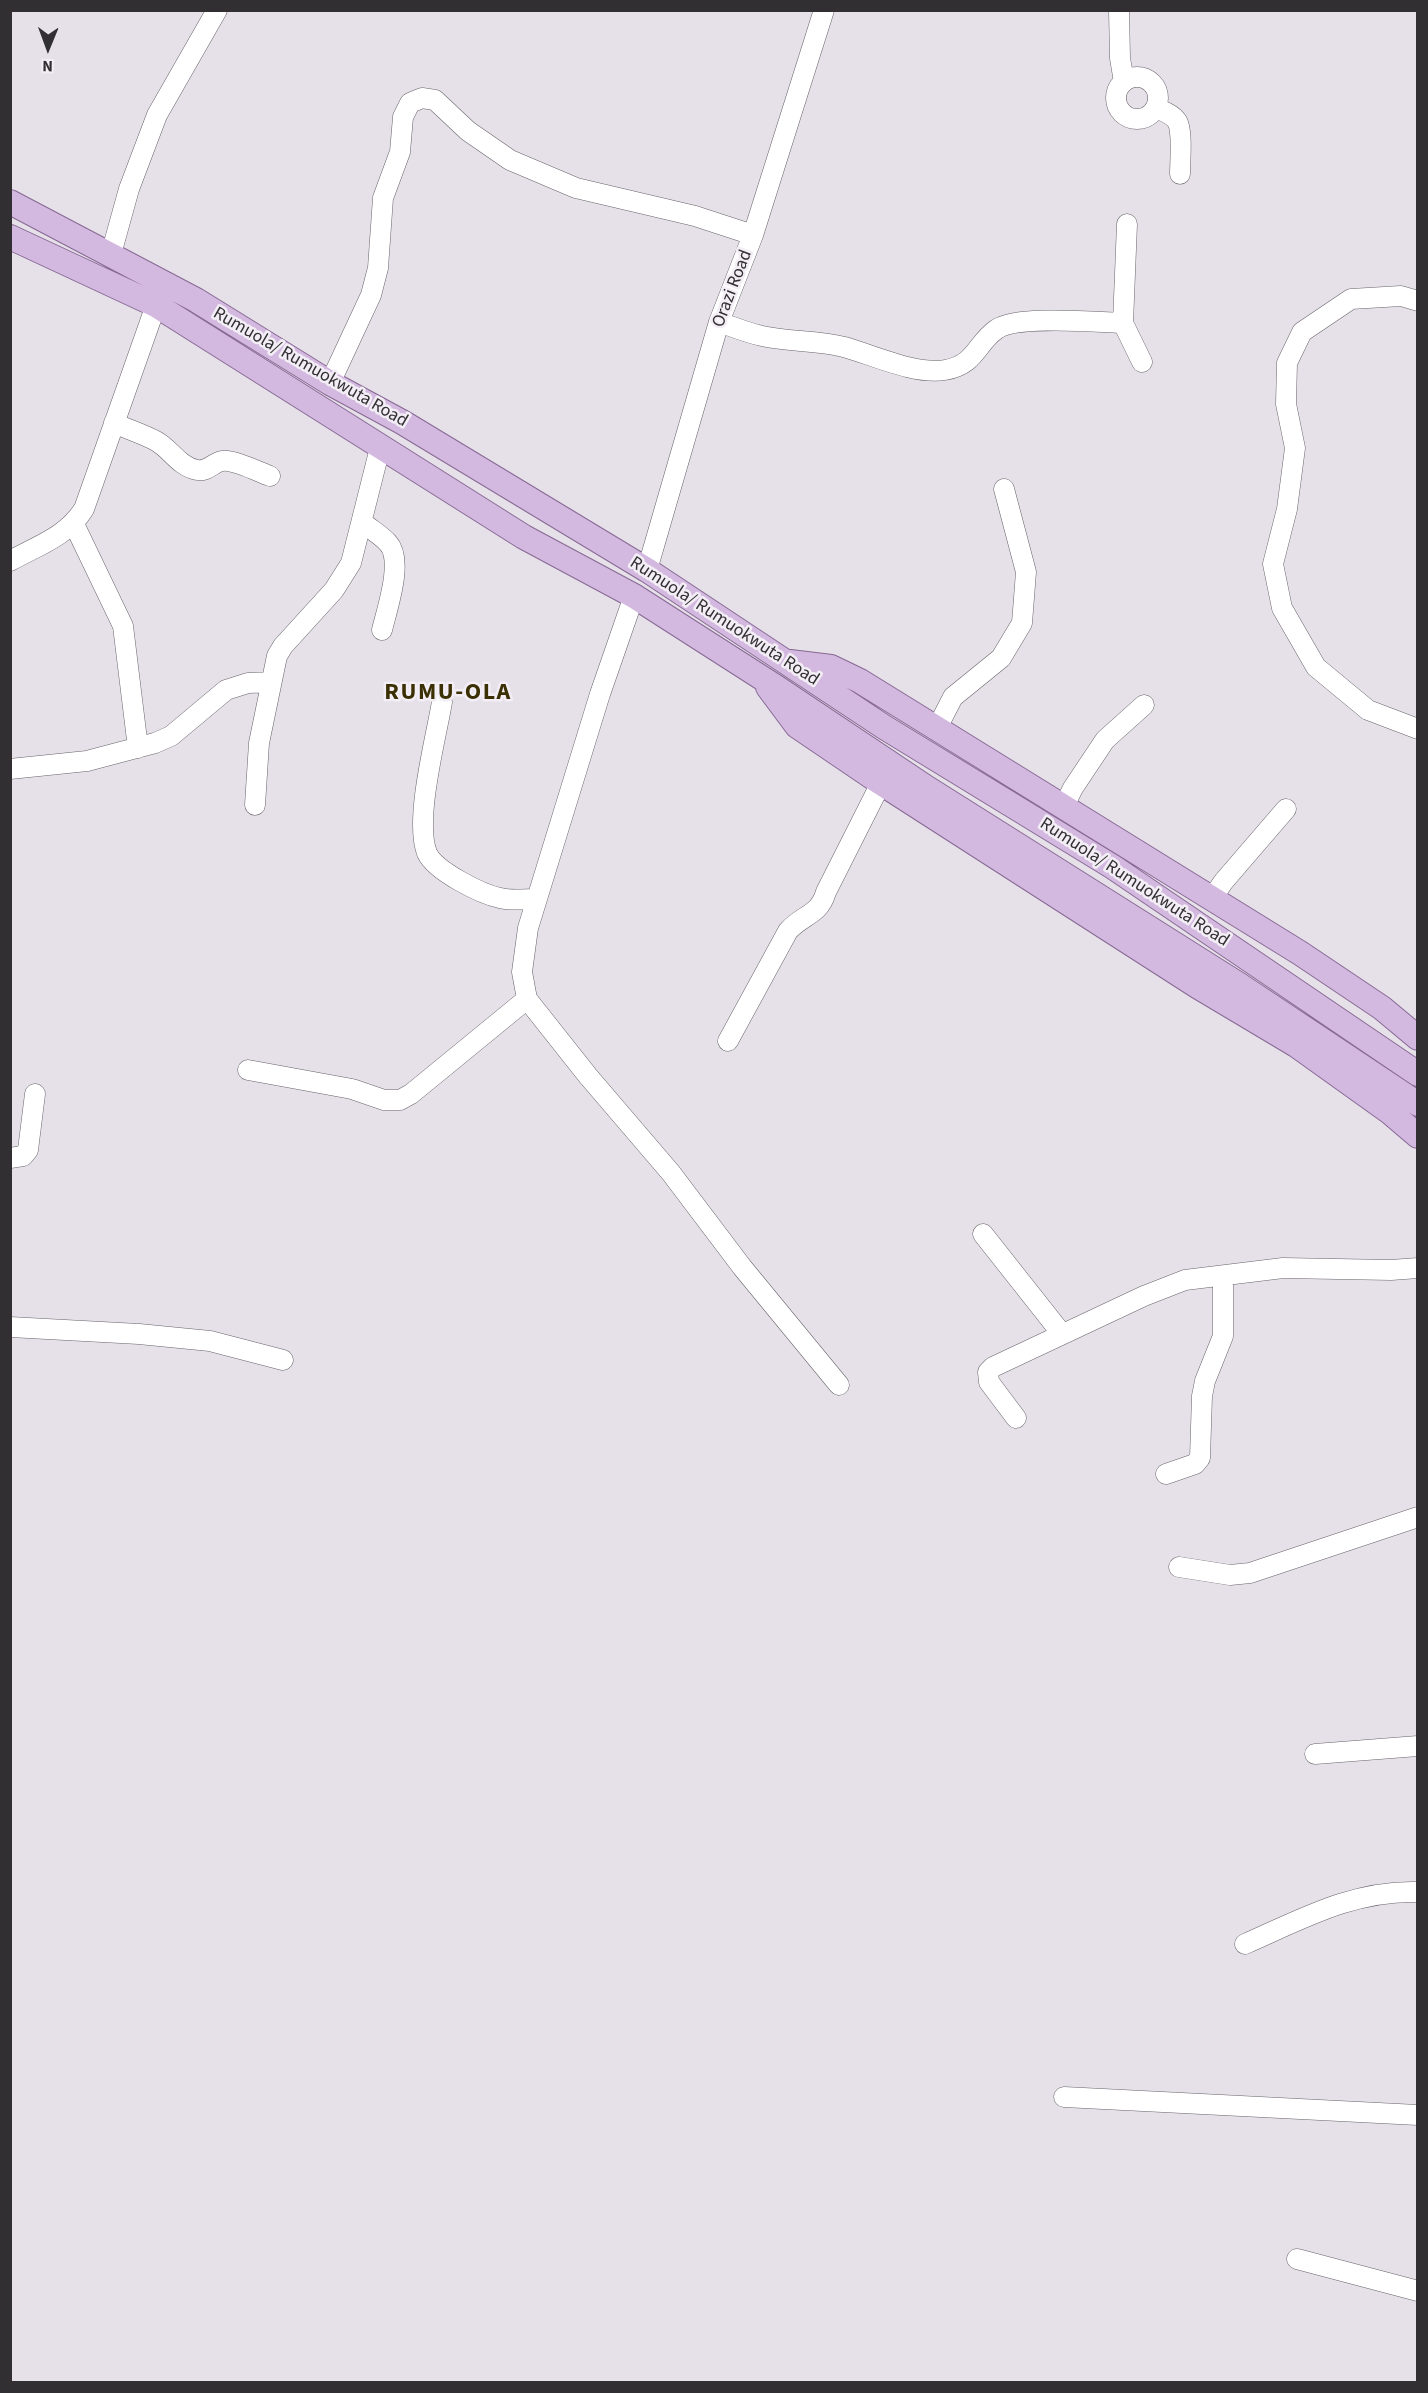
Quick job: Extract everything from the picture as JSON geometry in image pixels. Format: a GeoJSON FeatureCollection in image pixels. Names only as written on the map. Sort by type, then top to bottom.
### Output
{"type":"FeatureCollection","features":[{"type":"Feature","properties":{"kind":"main road","name":"Rumuola/ Rumuokwuta Road"},"geometry":{"type":"LineString","coordinates":[[10,202],[196,300],[330,383],[402,422],[647,570],[884,727],[1113,867],[1418,1074]]}},
{"type":"Feature","properties":{"kind":"main road","name":"Rumuola/ Rumuokwuta Road"},"geometry":{"type":"LineString","coordinates":[[10,237],[156,305],[524,537],[634,596],[769,682],[927,788],[1240,986],[1418,1104]]}},
{"type":"Feature","properties":{"kind":"main road"},"geometry":{"type":"LineString","coordinates":[[791,665],[831,667],[860,681],[1212,898],[1364,996],[1418,1038]]}},
{"type":"Feature","properties":{"kind":"main road"},"geometry":{"type":"LineString","coordinates":[[769,682],[780,706],[797,726],[881,783],[1197,986],[1296,1045],[1391,1113],[1418,1136]]}},
{"type":"Feature","properties":{"kind":"street"},"geometry":{"type":"LineString","coordinates":[[111,254],[129,189],[157,115],[176,87],[217,10]]}},
{"type":"Feature","properties":{"kind":"street","name":"Orazi Road"},"geometry":{"type":"LineString","coordinates":[[647,570],[719,322],[753,235],[824,10]]}},
{"type":"Feature","properties":{"kind":"street"},"geometry":{"type":"LineString","coordinates":[[1119,10],[1119,58],[1124,82]]}},
{"type":"Feature","properties":{"kind":"street"},"geometry":{"type":"LineString","coordinates":[[1138,77],[1151,82],[1158,94],[1156,108],[1151,115],[1144,119],[1127,117],[1117,104],[1116,96],[1124,82],[1138,77]]}},
{"type":"Feature","properties":{"kind":"street"},"geometry":{"type":"LineString","coordinates":[[330,383],[371,295],[378,268],[383,198],[400,152],[403,117],[410,104],[422,98],[435,100],[468,130],[510,160],[576,188],[695,216],[753,235]]}},
{"type":"Feature","properties":{"kind":"street"},"geometry":{"type":"LineString","coordinates":[[1156,108],[1172,116],[1180,130],[1180,174]]}},
{"type":"Feature","properties":{"kind":"street"},"geometry":{"type":"LineString","coordinates":[[1127,224],[1123,323],[1142,362]]}},
{"type":"Feature","properties":{"kind":"street"},"geometry":{"type":"LineString","coordinates":[[1418,301],[1401,296],[1351,299],[1302,332],[1287,363],[1286,404],[1295,448],[1287,509],[1273,564],[1282,608],[1316,667],[1368,711],[1418,729]]}},
{"type":"Feature","properties":{"kind":"street"},"geometry":{"type":"LineString","coordinates":[[10,561],[58,537],[74,524],[84,509],[156,305]]}},
{"type":"Feature","properties":{"kind":"street"},"geometry":{"type":"LineString","coordinates":[[719,322],[762,336],[810,340],[914,367],[943,370],[959,367],[970,360],[996,329],[1010,323],[1027,320],[1123,323]]}},
{"type":"Feature","properties":{"kind":"street"},"geometry":{"type":"LineString","coordinates":[[114,423],[154,440],[165,447],[175,459],[197,470],[207,470],[220,461],[230,462],[270,476]]}},
{"type":"Feature","properties":{"kind":"street"},"geometry":{"type":"LineString","coordinates":[[255,805],[259,743],[277,656],[283,646],[334,590],[351,562],[380,448]]}},
{"type":"Feature","properties":{"kind":"street"},"geometry":{"type":"LineString","coordinates":[[936,728],[953,697],[1001,658],[1022,623],[1026,572],[1004,489]]}},
{"type":"Feature","properties":{"kind":"street"},"geometry":{"type":"LineString","coordinates":[[362,522],[389,544],[394,553],[395,570],[392,590],[382,630]]}},
{"type":"Feature","properties":{"kind":"street"},"geometry":{"type":"LineString","coordinates":[[74,524],[123,626],[138,747]]}},
{"type":"Feature","properties":{"kind":"street"},"geometry":{"type":"LineString","coordinates":[[634,596],[600,694],[537,899],[524,950],[522,972],[527,999],[671,1173],[742,1267],[839,1385]]}},
{"type":"Feature","properties":{"kind":"street"},"geometry":{"type":"LineString","coordinates":[[10,770],[87,761],[171,736],[226,690],[248,683],[270,682]]}},
{"type":"Feature","properties":{"kind":"street"},"geometry":{"type":"LineString","coordinates":[[442,702],[424,813],[425,845],[428,854],[432,861],[459,881],[489,895],[502,899],[537,899]]}},
{"type":"Feature","properties":{"kind":"street"},"geometry":{"type":"LineString","coordinates":[[1064,806],[1073,788],[1105,741],[1144,705]]}},
{"type":"Feature","properties":{"kind":"street"},"geometry":{"type":"LineString","coordinates":[[728,1041],[788,931],[795,923],[822,904],[881,783]]}},
{"type":"Feature","properties":{"kind":"street"},"geometry":{"type":"LineString","coordinates":[[1212,898],[1286,809]]}},
{"type":"Feature","properties":{"kind":"street"},"geometry":{"type":"LineString","coordinates":[[248,1070],[352,1089],[384,1100],[400,1100],[411,1094],[527,999]]}},
{"type":"Feature","properties":{"kind":"street"},"geometry":{"type":"LineString","coordinates":[[10,1158],[23,1156],[28,1150],[35,1094]]}},
{"type":"Feature","properties":{"kind":"street"},"geometry":{"type":"LineString","coordinates":[[982,1234],[1062,1334]]}},
{"type":"Feature","properties":{"kind":"street"},"geometry":{"type":"LineString","coordinates":[[1016,1418],[989,1382],[988,1372],[993,1367],[1144,1296],[1185,1280],[1283,1268],[1391,1270],[1418,1268]]}},
{"type":"Feature","properties":{"kind":"street"},"geometry":{"type":"LineString","coordinates":[[1166,1474],[1195,1464],[1200,1458],[1202,1396],[1205,1381],[1223,1336],[1222,1276]]}},
{"type":"Feature","properties":{"kind":"street"},"geometry":{"type":"LineString","coordinates":[[10,1327],[138,1334],[210,1341],[283,1360]]}},
{"type":"Feature","properties":{"kind":"street"},"geometry":{"type":"LineString","coordinates":[[1179,1567],[1230,1575],[1250,1573],[1418,1517]]}},
{"type":"Feature","properties":{"kind":"street"},"geometry":{"type":"LineString","coordinates":[[1316,1754],[1418,1746]]}},
{"type":"Feature","properties":{"kind":"street"},"geometry":{"type":"LineString","coordinates":[[1245,1944],[1344,1901],[1396,1892],[1418,1892]]}},
{"type":"Feature","properties":{"kind":"street"},"geometry":{"type":"LineString","coordinates":[[1064,2097],[1418,2115]]}},
{"type":"Feature","properties":{"kind":"street"},"geometry":{"type":"LineString","coordinates":[[1297,2259],[1418,2291]]}},
{"type":"Feature","properties":{"kind":"district","name":"RUMU-OLA"},"geometry":{"type":"Point","coordinates":[448,694]}}]}
